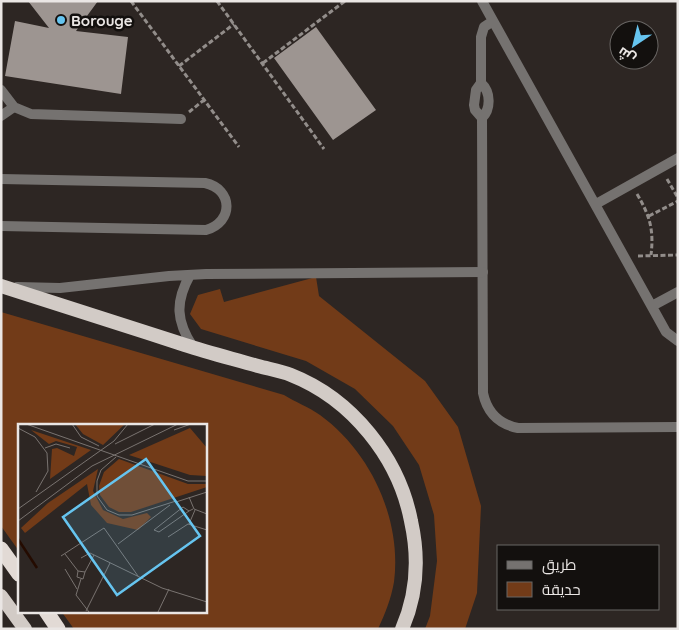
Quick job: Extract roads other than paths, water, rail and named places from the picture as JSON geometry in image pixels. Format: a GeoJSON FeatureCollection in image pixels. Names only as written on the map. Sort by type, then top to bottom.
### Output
{"type":"FeatureCollection","features":[{"type":"Feature","properties":{"kind":"highway"},"geometry":{"type":"LineString","coordinates":[[1,286],[193,347],[292,376],[332,398],[365,428],[389,460],[408,503],[416,544],[415,584],[408,616],[402,629]]}},
{"type":"Feature","properties":{"kind":"highway"},"geometry":{"type":"LineString","coordinates":[[1,550],[18,573]]}},
{"type":"Feature","properties":{"kind":"highway"},"geometry":{"type":"LineString","coordinates":[[1,596],[25,629]]}},
{"type":"Feature","properties":{"kind":"highway"},"geometry":{"type":"LineString","coordinates":[[47,612],[58,629]]}},
{"type":"Feature","properties":{"kind":"street"},"geometry":{"type":"LineString","coordinates":[[482,1],[666,332],[678,342]]}},
{"type":"Feature","properties":{"kind":"street"},"geometry":{"type":"LineString","coordinates":[[493,21],[484,27],[481,37],[481,83],[488,94],[487,110],[482,118],[483,392],[488,409],[501,422],[518,428],[678,427]]}},
{"type":"Feature","properties":{"kind":"street"},"geometry":{"type":"LineString","coordinates":[[1,90],[14,107],[31,114],[181,119]]}},
{"type":"Feature","properties":{"kind":"street"},"geometry":{"type":"LineString","coordinates":[[1,116],[14,107]]}},
{"type":"Feature","properties":{"kind":"street"},"geometry":{"type":"LineString","coordinates":[[596,204],[678,158]]}},
{"type":"Feature","properties":{"kind":"street"},"geometry":{"type":"LineString","coordinates":[[1,179],[205,183],[218,188],[226,199],[227,206],[223,219],[213,228],[206,230],[1,226]]}},
{"type":"Feature","properties":{"kind":"street"},"geometry":{"type":"LineString","coordinates":[[1,286],[60,288],[190,275],[483,272]]}},
{"type":"Feature","properties":{"kind":"street"},"geometry":{"type":"LineString","coordinates":[[190,275],[182,289],[179,304],[180,320],[185,334],[193,347]]}},
{"type":"Feature","properties":{"kind":"street"},"geometry":{"type":"LineString","coordinates":[[652,306],[678,292]]}},
{"type":"Feature","properties":{"kind":"place","name":"Borouge"},"geometry":{"type":"Point","coordinates":[61,20]}}]}
